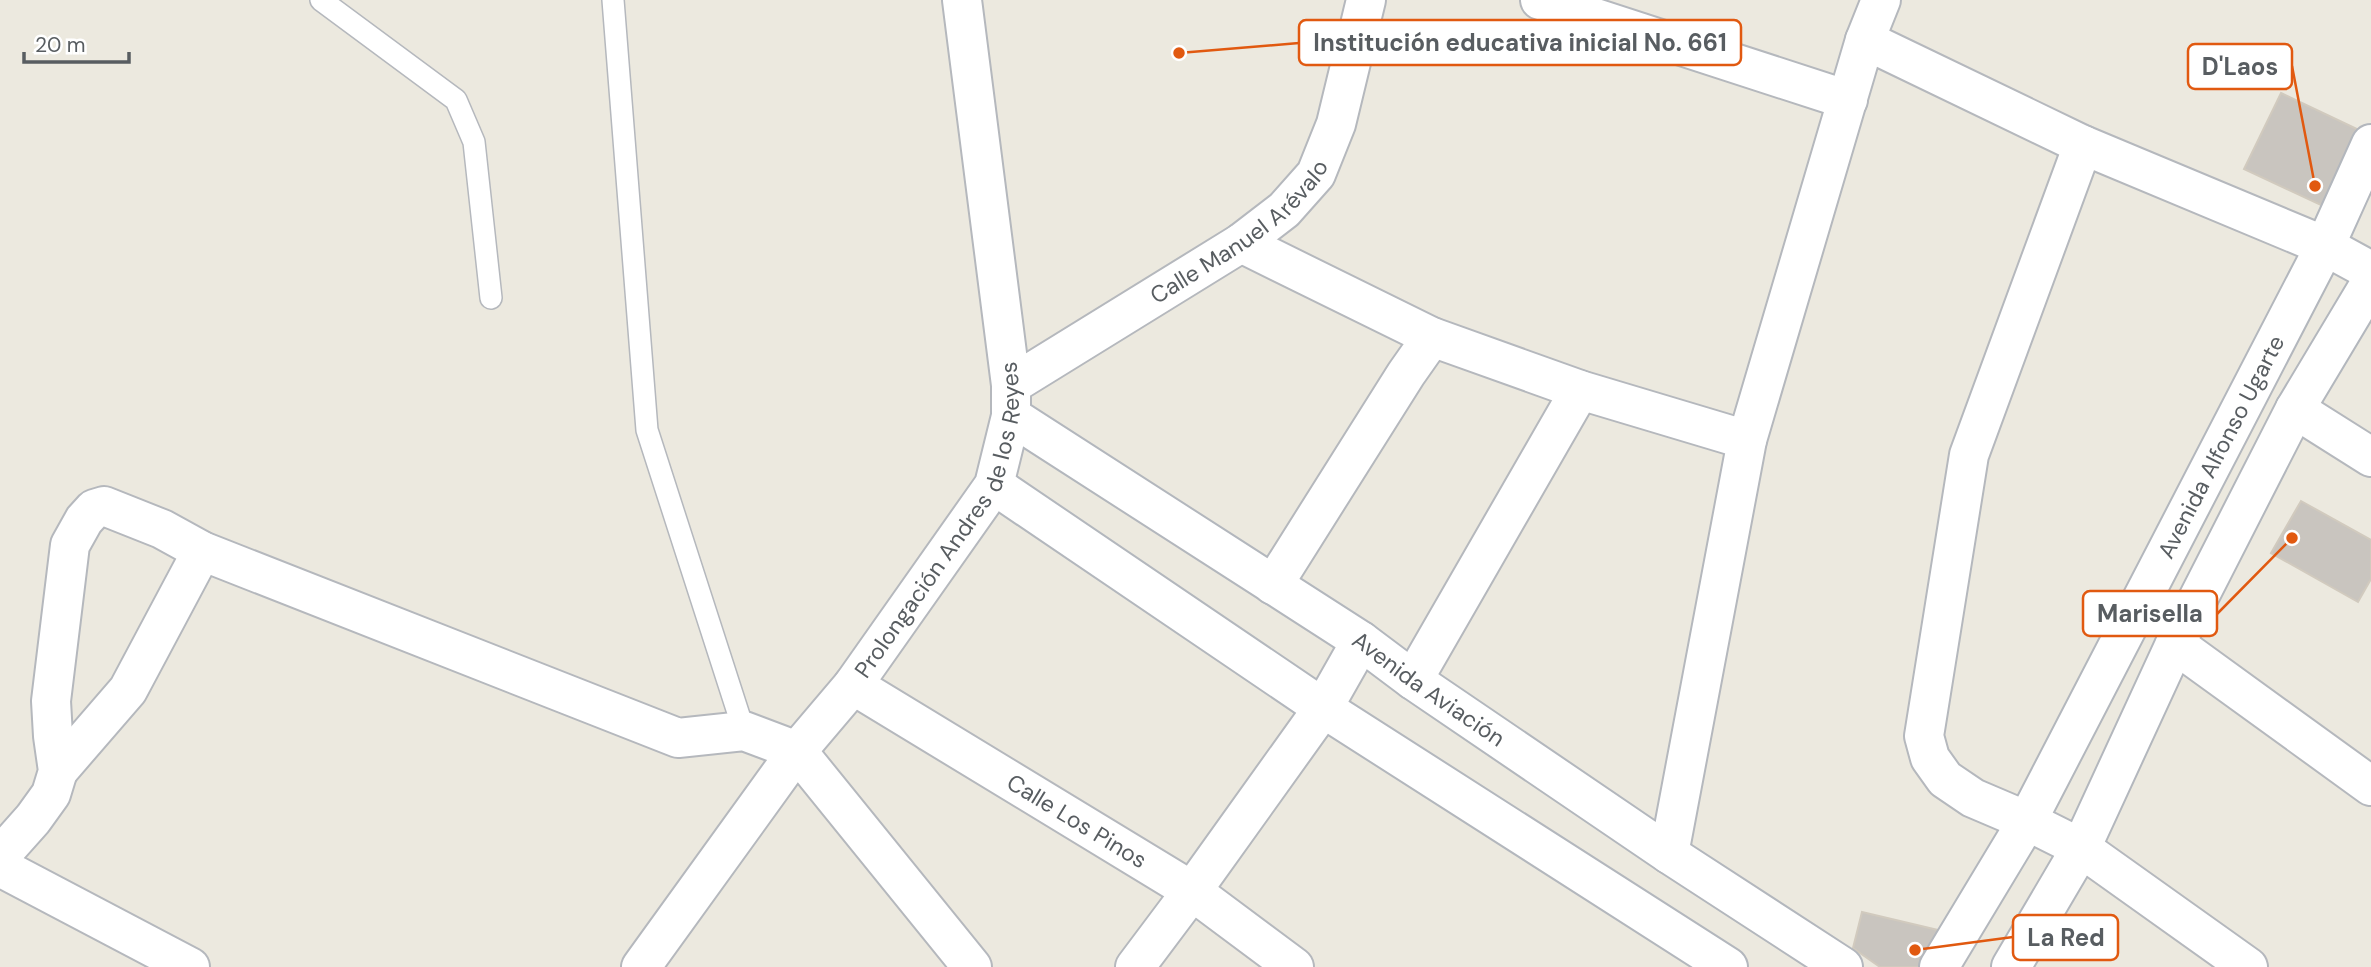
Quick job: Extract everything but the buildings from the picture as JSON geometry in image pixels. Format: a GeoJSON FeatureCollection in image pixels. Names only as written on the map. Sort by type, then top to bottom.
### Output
{"type":"FeatureCollection","features":[{"type":"Feature","properties":{"kind":"street","name":"Prolongación Andres de los Reyes"},"geometry":{"type":"LineString","coordinates":[[641,967],[797,751],[853,685],[994,485],[1011,401],[962,0]]}},
{"type":"Feature","properties":{"kind":"street","name":"Calle Manuel Arévalo"},"geometry":{"type":"LineString","coordinates":[[1011,401],[1241,243],[1284,210],[1316,174],[1336,124],[1366,0]]}},
{"type":"Feature","properties":{"kind":"street"},"geometry":{"type":"LineString","coordinates":[[1540,0],[1848,100]]}},
{"type":"Feature","properties":{"kind":"street"},"geometry":{"type":"LineString","coordinates":[[1669,854],[1747,440],[1865,40],[1881,0]]}},
{"type":"Feature","properties":{"kind":"street"},"geometry":{"type":"LineString","coordinates":[[1865,40],[2083,145],[2325,246],[2371,271]]}},
{"type":"Feature","properties":{"kind":"street","name":"Avenida Alfonso Ugarte"},"geometry":{"type":"LineString","coordinates":[[1939,967],[2026,821],[2325,246],[2371,144]]}},
{"type":"Feature","properties":{"kind":"street"},"geometry":{"type":"LineString","coordinates":[[2083,145],[1969,454],[1924,736],[1930,758],[1945,779],[1973,798],[2081,848],[2248,967]]}},
{"type":"Feature","properties":{"kind":"street"},"geometry":{"type":"LineString","coordinates":[[1241,243],[1432,337],[1580,390],[1747,440]]}},
{"type":"Feature","properties":{"kind":"street"},"geometry":{"type":"LineString","coordinates":[[2011,967],[2081,848],[2175,643],[2295,409],[2371,282]]}},
{"type":"Feature","properties":{"kind":"street"},"geometry":{"type":"LineString","coordinates":[[1273,585],[1432,337]]}},
{"type":"Feature","properties":{"kind":"street"},"geometry":{"type":"LineString","coordinates":[[1413,680],[1580,390]]}},
{"type":"Feature","properties":{"kind":"street","name":"Avenida Aviación"},"geometry":{"type":"LineString","coordinates":[[1011,401],[1273,585],[1361,641],[1413,680],[1669,854],[1843,967]]}},
{"type":"Feature","properties":{"kind":"street"},"geometry":{"type":"LineString","coordinates":[[2295,409],[2371,457]]}},
{"type":"Feature","properties":{"kind":"street"},"geometry":{"type":"LineString","coordinates":[[994,485],[1323,709],[1728,967]]}},
{"type":"Feature","properties":{"kind":"street"},"geometry":{"type":"LineString","coordinates":[[58,771],[51,701],[70,545],[76,532],[94,509],[104,506],[162,529],[202,551],[678,738],[744,731],[797,751],[972,967]]}},
{"type":"Feature","properties":{"kind":"street"},"geometry":{"type":"LineString","coordinates":[[0,856],[51,794],[58,771],[128,690],[202,551]]}},
{"type":"Feature","properties":{"kind":"street"},"geometry":{"type":"LineString","coordinates":[[1135,967],[1323,709],[1361,641]]}},
{"type":"Feature","properties":{"kind":"street"},"geometry":{"type":"LineString","coordinates":[[2175,643],[2371,786]]}},
{"type":"Feature","properties":{"kind":"street","name":"Calle Los Pinos"},"geometry":{"type":"LineString","coordinates":[[853,685],[1192,891],[1294,967]]}},
{"type":"Feature","properties":{"kind":"street"},"geometry":{"type":"LineString","coordinates":[[0,867],[190,967]]}},
{"type":"Feature","properties":{"kind":"lane"},"geometry":{"type":"LineString","coordinates":[[321,0],[456,100],[474,142],[491,298]]}},
{"type":"Feature","properties":{"kind":"lane"},"geometry":{"type":"LineString","coordinates":[[613,0],[647,430],[744,731]]}},
{"type":"Feature","properties":{"kind":"place","name":"Institución educativa inicial No. 661"},"geometry":{"type":"Point","coordinates":[1179,53]}},
{"type":"Feature","properties":{"kind":"place","name":"D'Laos"},"geometry":{"type":"Point","coordinates":[2315,186]}},
{"type":"Feature","properties":{"kind":"place","name":"Marisella"},"geometry":{"type":"Point","coordinates":[2292,538]}},
{"type":"Feature","properties":{"kind":"place","name":"La Red"},"geometry":{"type":"Point","coordinates":[1915,950]}}]}
